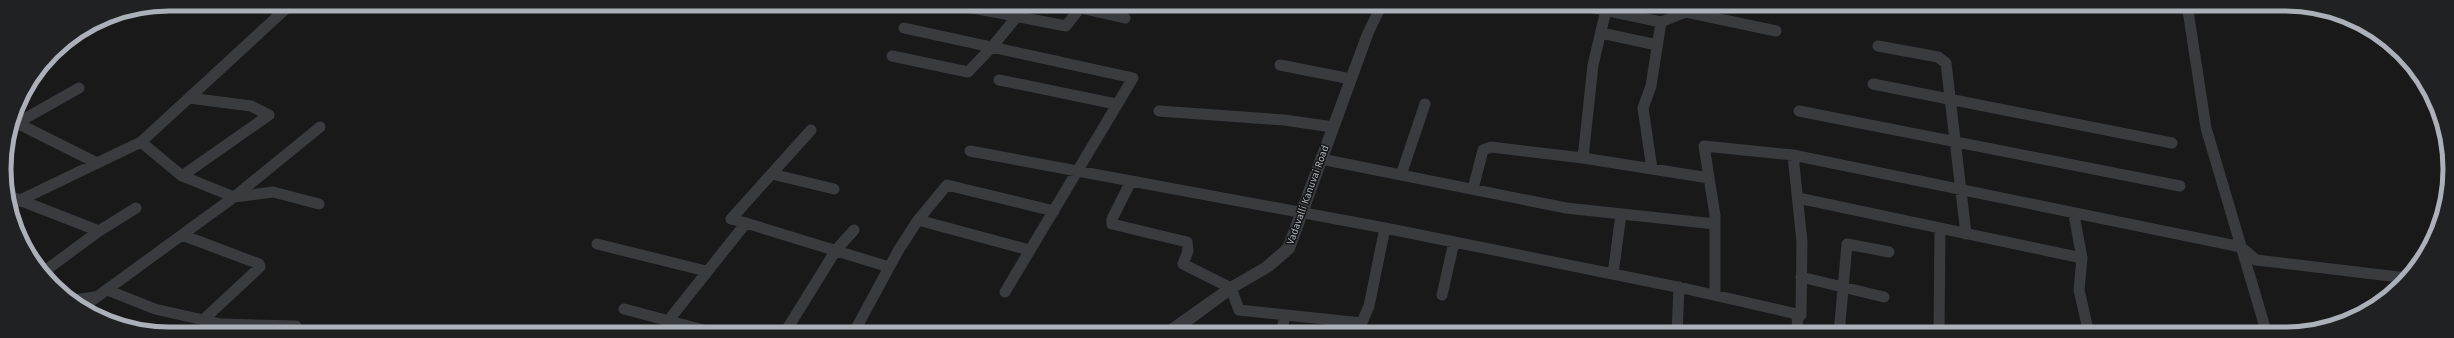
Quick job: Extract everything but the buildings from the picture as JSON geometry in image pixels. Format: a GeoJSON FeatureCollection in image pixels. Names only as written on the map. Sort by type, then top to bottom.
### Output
{"type":"FeatureCollection","features":[{"type":"Feature","properties":{"kind":"street"},"geometry":{"type":"LineString","coordinates":[[14,200],[141,142],[282,11]]}},
{"type":"Feature","properties":{"kind":"street"},"geometry":{"type":"LineString","coordinates":[[987,11],[1066,26],[1078,11]]}},
{"type":"Feature","properties":{"kind":"street"},"geometry":{"type":"LineString","coordinates":[[892,56],[965,73],[971,71],[1022,11]]}},
{"type":"Feature","properties":{"kind":"street"},"geometry":{"type":"LineString","coordinates":[[1100,11],[1125,18]]}},
{"type":"Feature","properties":{"kind":"street","name":"Vadavalli Kanuvai Road"},"geometry":{"type":"LineString","coordinates":[[1177,327],[1231,288],[1267,267],[1289,248],[1350,79],[1368,32],[1378,11]]}},
{"type":"Feature","properties":{"kind":"street"},"geometry":{"type":"LineString","coordinates":[[1583,158],[1593,65],[1606,11]]}},
{"type":"Feature","properties":{"kind":"street"},"geometry":{"type":"LineString","coordinates":[[1611,11],[1661,22],[1681,11]]}},
{"type":"Feature","properties":{"kind":"street"},"geometry":{"type":"LineString","coordinates":[[1699,11],[1776,31]]}},
{"type":"Feature","properties":{"kind":"street"},"geometry":{"type":"LineString","coordinates":[[2187,11],[2206,128],[2265,327]]}},
{"type":"Feature","properties":{"kind":"street"},"geometry":{"type":"LineString","coordinates":[[1652,169],[1643,108],[1651,86],[1661,22]]}},
{"type":"Feature","properties":{"kind":"street"},"geometry":{"type":"LineString","coordinates":[[904,28],[1133,78],[1116,104],[1005,292]]}},
{"type":"Feature","properties":{"kind":"street"},"geometry":{"type":"LineString","coordinates":[[1601,33],[1657,45]]}},
{"type":"Feature","properties":{"kind":"street"},"geometry":{"type":"LineString","coordinates":[[1878,46],[1943,59],[1946,63],[1966,234]]}},
{"type":"Feature","properties":{"kind":"street"},"geometry":{"type":"LineString","coordinates":[[1280,65],[1350,79]]}},
{"type":"Feature","properties":{"kind":"street"},"geometry":{"type":"LineString","coordinates":[[999,80],[1116,104]]}},
{"type":"Feature","properties":{"kind":"street"},"geometry":{"type":"LineString","coordinates":[[1873,84],[2172,142]]}},
{"type":"Feature","properties":{"kind":"street"},"geometry":{"type":"LineString","coordinates":[[18,120],[80,88]]}},
{"type":"Feature","properties":{"kind":"street"},"geometry":{"type":"LineString","coordinates":[[182,176],[269,115],[251,106],[189,98]]}},
{"type":"Feature","properties":{"kind":"street"},"geometry":{"type":"LineString","coordinates":[[1401,175],[1425,104]]}},
{"type":"Feature","properties":{"kind":"street"},"geometry":{"type":"LineString","coordinates":[[1159,111],[1284,120],[1333,127]]}},
{"type":"Feature","properties":{"kind":"street"},"geometry":{"type":"LineString","coordinates":[[1799,111],[2180,186]]}},
{"type":"Feature","properties":{"kind":"street"},"geometry":{"type":"LineString","coordinates":[[17,123],[97,163]]}},
{"type":"Feature","properties":{"kind":"street"},"geometry":{"type":"LineString","coordinates":[[87,304],[234,197],[320,127]]}},
{"type":"Feature","properties":{"kind":"street"},"geometry":{"type":"LineString","coordinates":[[811,130],[731,219],[889,267]]}},
{"type":"Feature","properties":{"kind":"street"},"geometry":{"type":"LineString","coordinates":[[141,142],[182,176],[234,197],[273,192],[319,204]]}},
{"type":"Feature","properties":{"kind":"street"},"geometry":{"type":"LineString","coordinates":[[1715,295],[1715,224],[1704,146],[1793,155],[2074,214],[2241,246],[2256,260],[2400,277]]}},
{"type":"Feature","properties":{"kind":"street"},"geometry":{"type":"LineString","coordinates":[[1473,189],[1483,150],[1505,148],[1583,158],[1709,178]]}},
{"type":"Feature","properties":{"kind":"street"},"geometry":{"type":"LineString","coordinates":[[970,152],[1130,183],[1385,228],[1715,295],[1801,315],[1802,242],[1793,155]]}},
{"type":"Feature","properties":{"kind":"street"},"geometry":{"type":"LineString","coordinates":[[1321,159],[1566,208],[1715,224]]}},
{"type":"Feature","properties":{"kind":"street"},"geometry":{"type":"LineString","coordinates":[[772,174],[834,189]]}},
{"type":"Feature","properties":{"kind":"street"},"geometry":{"type":"LineString","coordinates":[[1130,183],[1112,219],[1112,224],[1187,242],[1188,251],[1183,264],[1231,288],[1239,310],[1354,327]]}},
{"type":"Feature","properties":{"kind":"street"},"geometry":{"type":"LineString","coordinates":[[857,327],[889,267],[918,220],[948,185],[1054,211]]}},
{"type":"Feature","properties":{"kind":"street"},"geometry":{"type":"LineString","coordinates":[[1798,198],[2082,258]]}},
{"type":"Feature","properties":{"kind":"street"},"geometry":{"type":"LineString","coordinates":[[14,200],[99,231]]}},
{"type":"Feature","properties":{"kind":"street"},"geometry":{"type":"LineString","coordinates":[[47,269],[99,231],[136,208]]}},
{"type":"Feature","properties":{"kind":"street"},"geometry":{"type":"LineString","coordinates":[[1613,274],[1621,214]]}},
{"type":"Feature","properties":{"kind":"street"},"geometry":{"type":"LineString","coordinates":[[2074,214],[2082,258],[2079,290],[2088,327]]}},
{"type":"Feature","properties":{"kind":"street"},"geometry":{"type":"LineString","coordinates":[[918,220],[1029,250]]}},
{"type":"Feature","properties":{"kind":"street"},"geometry":{"type":"LineString","coordinates":[[668,321],[706,271],[746,223]]}},
{"type":"Feature","properties":{"kind":"street"},"geometry":{"type":"LineString","coordinates":[[1360,327],[1369,306],[1385,228]]}},
{"type":"Feature","properties":{"kind":"street"},"geometry":{"type":"LineString","coordinates":[[1938,327],[1940,228]]}},
{"type":"Feature","properties":{"kind":"street"},"geometry":{"type":"LineString","coordinates":[[788,327],[836,250],[854,230]]}},
{"type":"Feature","properties":{"kind":"street"},"geometry":{"type":"LineString","coordinates":[[182,235],[259,264],[260,267],[203,320]]}},
{"type":"Feature","properties":{"kind":"street"},"geometry":{"type":"LineString","coordinates":[[1442,294],[1454,242]]}},
{"type":"Feature","properties":{"kind":"street"},"geometry":{"type":"LineString","coordinates":[[596,244],[706,271]]}},
{"type":"Feature","properties":{"kind":"street"},"geometry":{"type":"LineString","coordinates":[[1840,327],[1847,244],[1889,252]]}},
{"type":"Feature","properties":{"kind":"street"},"geometry":{"type":"LineString","coordinates":[[1802,277],[1884,297]]}},
{"type":"Feature","properties":{"kind":"street"},"geometry":{"type":"LineString","coordinates":[[1677,327],[1679,288]]}},
{"type":"Feature","properties":{"kind":"street"},"geometry":{"type":"LineString","coordinates":[[79,299],[103,293],[155,309],[221,324],[296,326]]}},
{"type":"Feature","properties":{"kind":"street"},"geometry":{"type":"LineString","coordinates":[[624,309],[692,327]]}},
{"type":"Feature","properties":{"kind":"street"},"geometry":{"type":"LineString","coordinates":[[1797,314],[1798,327]]}},
{"type":"Feature","properties":{"kind":"street"},"geometry":{"type":"LineString","coordinates":[[1283,327],[1285,316]]}}]}
